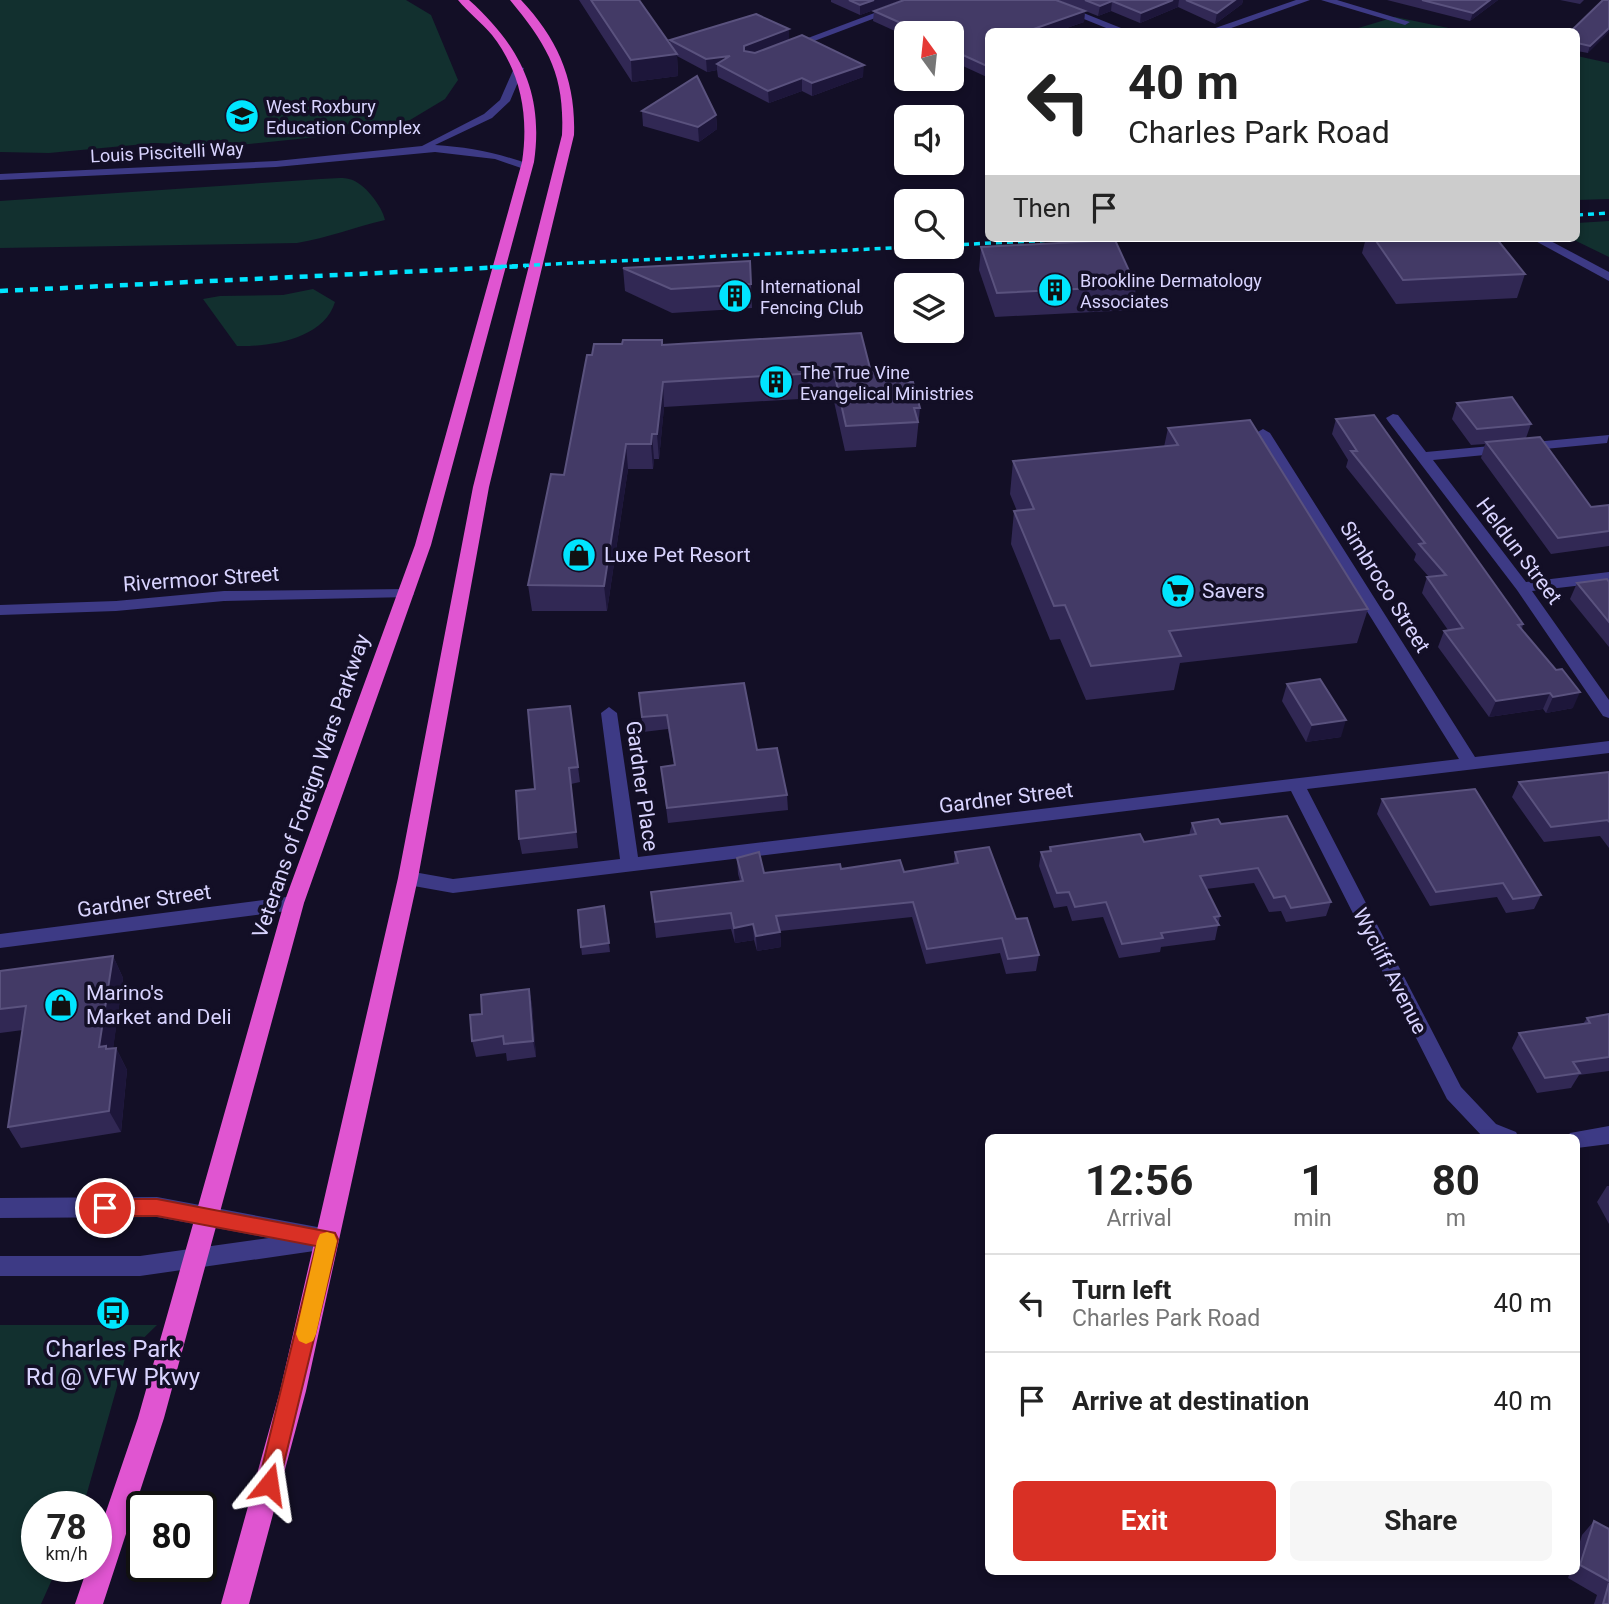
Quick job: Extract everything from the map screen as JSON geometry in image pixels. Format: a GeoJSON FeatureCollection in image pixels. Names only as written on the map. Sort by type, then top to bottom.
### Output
{"type":"FeatureCollection","features":[{"type":"Feature","properties":{"kind":"highway","name":"Veterans of Foreign Wars Parkway"},"geometry":{"type":"LineString","coordinates":[[89,1604],[127,1496],[294,903],[406,594],[440,487],[527,167],[532,141],[532,114],[519,68],[494,30],[463,0]]}},
{"type":"Feature","properties":{"kind":"highway"},"geometry":{"type":"LineString","coordinates":[[235,1604],[293,1391],[328,1239],[408,878],[481,487],[568,135],[568,94],[562,68],[540,28],[515,0]]}},
{"type":"Feature","properties":{"kind":"street"},"geometry":{"type":"LineString","coordinates":[[776,52],[918,0]]}},
{"type":"Feature","properties":{"kind":"street"},"geometry":{"type":"LineString","coordinates":[[1042,0],[1116,28]]}},
{"type":"Feature","properties":{"kind":"street"},"geometry":{"type":"LineString","coordinates":[[1221,28],[1305,0]]}},
{"type":"Feature","properties":{"kind":"street"},"geometry":{"type":"LineString","coordinates":[[1326,0],[1405,22]]}},
{"type":"Feature","properties":{"kind":"street","name":"Louis Piscitelli Way"},"geometry":{"type":"LineString","coordinates":[[418,149],[451,136],[488,116],[505,101],[519,68]]}},
{"type":"Feature","properties":{"kind":"street","name":"Louis Piscitelli Way"},"geometry":{"type":"LineString","coordinates":[[0,177],[311,162],[418,149],[482,152],[505,157],[527,167]]}},
{"type":"Feature","properties":{"kind":"street"},"geometry":{"type":"LineString","coordinates":[[1544,242],[1609,277]]}},
{"type":"Feature","properties":{"kind":"street","name":"Heldun Street"},"geometry":{"type":"LineString","coordinates":[[1393,418],[1522,587],[1609,712]]}},
{"type":"Feature","properties":{"kind":"street","name":"Simbroco Street"},"geometry":{"type":"LineString","coordinates":[[1263,432],[1471,764]]}},
{"type":"Feature","properties":{"kind":"street"},"geometry":{"type":"LineString","coordinates":[[1422,457],[1607,439]]}},
{"type":"Feature","properties":{"kind":"street"},"geometry":{"type":"LineString","coordinates":[[1522,587],[1609,577]]}},
{"type":"Feature","properties":{"kind":"street","name":"Rivermoor Street"},"geometry":{"type":"LineString","coordinates":[[0,610],[116,606],[224,596],[406,594]]}},
{"type":"Feature","properties":{"kind":"street","name":"Gardner Place"},"geometry":{"type":"LineString","coordinates":[[609,713],[630,865]]}},
{"type":"Feature","properties":{"kind":"street","name":"Gardner Street"},"geometry":{"type":"LineString","coordinates":[[408,878],[453,886],[1609,747]]}},
{"type":"Feature","properties":{"kind":"street","name":"Wycliff Avenue"},"geometry":{"type":"LineString","coordinates":[[1296,784],[1454,1093],[1489,1130],[1499,1134]]}},
{"type":"Feature","properties":{"kind":"street","name":"Gardner Street"},"geometry":{"type":"LineString","coordinates":[[0,941],[294,903]]}},
{"type":"Feature","properties":{"kind":"street"},"geometry":{"type":"LineString","coordinates":[[1580,1139],[1609,1135]]}},
{"type":"Feature","properties":{"kind":"street"},"geometry":{"type":"LineString","coordinates":[[0,1208],[157,1207],[328,1239]]}},
{"type":"Feature","properties":{"kind":"street"},"geometry":{"type":"LineString","coordinates":[[0,1266],[140,1266],[328,1239]]}},
{"type":"Feature","properties":{"kind":"green space","name":"West Roxbury Education Complex"},"geometry":{"type":"Polygon","coordinates":[[[0,0],[406,0],[431,15],[458,80],[445,99],[410,120],[376,131],[230,146],[155,143],[49,153],[0,152],[0,0]]]}},
{"type":"Feature","properties":{"kind":"green space"},"geometry":{"type":"Polygon","coordinates":[[[1395,17],[1448,28],[1358,28],[1395,17]]]}},
{"type":"Feature","properties":{"kind":"green space"},"geometry":{"type":"Polygon","coordinates":[[[1580,57],[1609,63],[1609,199],[1580,200],[1580,57]]]}},
{"type":"Feature","properties":{"kind":"green space"},"geometry":{"type":"Polygon","coordinates":[[[346,178],[355,181],[376,202],[385,220],[297,243],[0,248],[0,201],[346,178]]]}},
{"type":"Feature","properties":{"kind":"green space"},"geometry":{"type":"Polygon","coordinates":[[[1609,221],[1609,257],[1578,242],[1580,223],[1609,221]]]}},
{"type":"Feature","properties":{"kind":"green space"},"geometry":{"type":"Polygon","coordinates":[[[313,289],[335,302],[329,315],[320,325],[308,332],[265,345],[237,346],[203,299],[220,296],[283,295],[313,289]]]}},
{"type":"Feature","properties":{"kind":"green space"},"geometry":{"type":"Polygon","coordinates":[[[0,1325],[157,1325],[126,1355],[88,1491],[21,1491],[21,1582],[51,1582],[41,1604],[0,1604],[0,1325]]]}},
{"type":"Feature","properties":{"kind":"building"},"geometry":{"type":"Polygon","coordinates":[[[591,0],[639,0],[677,54],[631,60],[591,0]]]}},
{"type":"Feature","properties":{"kind":"building"},"geometry":{"type":"Polygon","coordinates":[[[849,0],[874,0],[860,5],[849,0]]]}},
{"type":"Feature","properties":{"kind":"building"},"geometry":{"type":"Polygon","coordinates":[[[904,0],[1056,0],[1085,11],[1036,28],[985,28],[985,65],[964,56],[964,21],[896,21],[874,11],[904,0]]]}},
{"type":"Feature","properties":{"kind":"building"},"geometry":{"type":"Polygon","coordinates":[[[1085,0],[1173,0],[1141,13],[1112,1],[1100,6],[1085,0]]]}},
{"type":"Feature","properties":{"kind":"building"},"geometry":{"type":"Polygon","coordinates":[[[1186,0],[1235,0],[1217,13],[1186,0]]]}},
{"type":"Feature","properties":{"kind":"building"},"geometry":{"type":"Polygon","coordinates":[[[1422,0],[1490,0],[1473,13],[1422,0]]]}},
{"type":"Feature","properties":{"kind":"building"},"geometry":{"type":"Polygon","coordinates":[[[1603,0],[1609,0],[1609,28],[1590,46],[1580,44],[1580,28],[1574,28],[1603,0]]]}},
{"type":"Feature","properties":{"kind":"building"},"geometry":{"type":"Polygon","coordinates":[[[756,14],[789,29],[744,46],[744,51],[755,53],[802,35],[864,65],[812,83],[802,78],[768,91],[717,64],[730,56],[706,59],[670,40],[756,14]]]}},
{"type":"Feature","properties":{"kind":"building"},"geometry":{"type":"Polygon","coordinates":[[[697,76],[716,115],[698,127],[642,111],[697,76]]]}},
{"type":"Feature","properties":{"kind":"building"},"geometry":{"type":"Polygon","coordinates":[[[1116,242],[1136,286],[997,293],[981,247],[1116,242]]]}},
{"type":"Feature","properties":{"kind":"building"},"geometry":{"type":"Polygon","coordinates":[[[1377,242],[1499,242],[1525,274],[1403,280],[1377,242]]]}},
{"type":"Feature","properties":{"kind":"building"},"geometry":{"type":"Polygon","coordinates":[[[750,261],[751,284],[671,289],[623,268],[750,261]]]}},
{"type":"Feature","properties":{"kind":"building"},"geometry":{"type":"Polygon","coordinates":[[[861,333],[871,372],[904,369],[907,382],[913,382],[920,408],[914,408],[918,422],[846,426],[834,372],[663,382],[657,434],[652,434],[651,444],[626,444],[604,586],[528,585],[551,474],[564,475],[587,355],[592,355],[594,344],[622,344],[623,340],[662,340],[662,345],[861,333]]]}},
{"type":"Feature","properties":{"kind":"building"},"geometry":{"type":"Polygon","coordinates":[[[1512,397],[1531,424],[1477,429],[1457,403],[1512,397]]]}},
{"type":"Feature","properties":{"kind":"building"},"geometry":{"type":"Polygon","coordinates":[[[1374,415],[1523,624],[1518,625],[1556,670],[1562,669],[1580,692],[1553,697],[1550,693],[1496,701],[1444,631],[1463,628],[1427,577],[1446,575],[1419,544],[1425,543],[1351,451],[1357,451],[1336,419],[1374,415]]]}},
{"type":"Feature","properties":{"kind":"building","name":"Savers"},"geometry":{"type":"Polygon","coordinates":[[[1250,420],[1368,609],[1169,631],[1181,656],[1091,666],[1065,605],[1054,606],[1014,511],[1034,509],[1013,461],[1178,445],[1168,428],[1250,420]]]}},
{"type":"Feature","properties":{"kind":"building"},"geometry":{"type":"Polygon","coordinates":[[[1540,437],[1591,507],[1609,505],[1609,531],[1558,538],[1486,442],[1540,437]]]}},
{"type":"Feature","properties":{"kind":"building"},"geometry":{"type":"Polygon","coordinates":[[[1607,579],[1609,582],[1609,622],[1577,583],[1607,579]]]}},
{"type":"Feature","properties":{"kind":"building"},"geometry":{"type":"Polygon","coordinates":[[[1320,679],[1346,720],[1312,725],[1287,684],[1320,679]]]}},
{"type":"Feature","properties":{"kind":"building"},"geometry":{"type":"Polygon","coordinates":[[[744,683],[757,750],[777,748],[787,795],[667,808],[661,767],[675,765],[667,715],[642,717],[639,693],[744,683]]]}},
{"type":"Feature","properties":{"kind":"building"},"geometry":{"type":"Polygon","coordinates":[[[570,706],[578,767],[569,768],[576,832],[519,839],[516,791],[535,789],[528,710],[570,706]]]}},
{"type":"Feature","properties":{"kind":"building"},"geometry":{"type":"Polygon","coordinates":[[[1609,772],[1609,822],[1551,827],[1519,782],[1609,772]]]}},
{"type":"Feature","properties":{"kind":"building"},"geometry":{"type":"Polygon","coordinates":[[[1475,789],[1541,895],[1513,899],[1503,883],[1436,892],[1382,799],[1475,789]]]}},
{"type":"Feature","properties":{"kind":"building"},"geometry":{"type":"Polygon","coordinates":[[[1287,816],[1331,902],[1291,908],[1285,896],[1274,898],[1258,868],[1200,876],[1220,916],[1214,917],[1219,925],[1161,933],[1163,938],[1122,944],[1106,902],[1075,907],[1069,892],[1057,893],[1041,852],[1051,851],[1050,847],[1140,834],[1144,842],[1196,834],[1192,823],[1218,819],[1221,824],[1287,816]]]}},
{"type":"Feature","properties":{"kind":"building"},"geometry":{"type":"Polygon","coordinates":[[[989,847],[1016,919],[1027,918],[1039,955],[1008,959],[1002,938],[927,949],[913,902],[776,916],[780,932],[756,936],[753,924],[734,928],[731,913],[655,922],[651,892],[743,881],[737,858],[759,852],[764,873],[840,864],[841,869],[900,860],[904,872],[958,863],[955,852],[989,847]]]}},
{"type":"Feature","properties":{"kind":"building"},"geometry":{"type":"Polygon","coordinates":[[[604,906],[609,943],[581,947],[578,910],[604,906]]]}},
{"type":"Feature","properties":{"kind":"building"},"geometry":{"type":"Polygon","coordinates":[[[113,956],[99,1047],[116,1048],[109,1111],[8,1127],[26,1006],[0,1009],[0,971],[113,956]]]}},
{"type":"Feature","properties":{"kind":"building"},"geometry":{"type":"Polygon","coordinates":[[[529,989],[533,1041],[504,1044],[503,1036],[472,1041],[470,1015],[482,1014],[481,995],[529,989]]]}},
{"type":"Feature","properties":{"kind":"building"},"geometry":{"type":"Polygon","coordinates":[[[1609,1014],[1609,1057],[1573,1062],[1580,1073],[1545,1078],[1519,1033],[1590,1023],[1587,1018],[1609,1014]]]}},
{"type":"Feature","properties":{"kind":"building"},"geometry":{"type":"Polygon","coordinates":[[[1594,1521],[1609,1529],[1609,1581],[1580,1565],[1594,1521]]]}},
{"type":"Feature","properties":{"kind":"building"},"geometry":{"type":"Polygon","coordinates":[[[1609,1583],[1609,1604],[1603,1604],[1609,1583]]]}},
{"type":"Feature","properties":{"kind":"railway"},"geometry":{"type":"LineString","coordinates":[[1580,215],[1609,213]]}},
{"type":"Feature","properties":{"kind":"railway"},"geometry":{"type":"LineString","coordinates":[[964,244],[1012,242]]}},
{"type":"Feature","properties":{"kind":"railway"},"geometry":{"type":"LineString","coordinates":[[490,267],[894,248]]}},
{"type":"Feature","properties":{"kind":"railway"},"geometry":{"type":"LineString","coordinates":[[0,291],[526,266]]}},
{"type":"Feature","properties":{"kind":"slow traffic"},"geometry":{"type":"LineString","coordinates":[[306,1334],[327,1241]]}},
{"type":"Feature","properties":{"kind":"place","name":"West Roxbury Education Complex"},"geometry":{"type":"Point","coordinates":[242,116]}},
{"type":"Feature","properties":{"kind":"place","name":"Brookline Dermatology Associates"},"geometry":{"type":"Point","coordinates":[1055,290]}},
{"type":"Feature","properties":{"kind":"place","name":"International Fencing Club"},"geometry":{"type":"Point","coordinates":[735,296]}},
{"type":"Feature","properties":{"kind":"place","name":"The True Vine Evangelical Ministries"},"geometry":{"type":"Point","coordinates":[776,382]}},
{"type":"Feature","properties":{"kind":"place","name":"Luxe Pet Resort"},"geometry":{"type":"Point","coordinates":[579,555]}},
{"type":"Feature","properties":{"kind":"place","name":"Savers"},"geometry":{"type":"Point","coordinates":[1178,591]}},
{"type":"Feature","properties":{"kind":"place","name":"Marino's Market and Deli"},"geometry":{"type":"Point","coordinates":[61,1005]}},
{"type":"Feature","properties":{"kind":"place","name":"Charles Park Rd @ VFW Pkwy"},"geometry":{"type":"Point","coordinates":[113,1313]}},
{"type":"Feature","properties":{"kind":"route"},"geometry":{"type":"LineString","coordinates":[[105,1208],[157,1207],[328,1239],[269,1484]]}}]}
